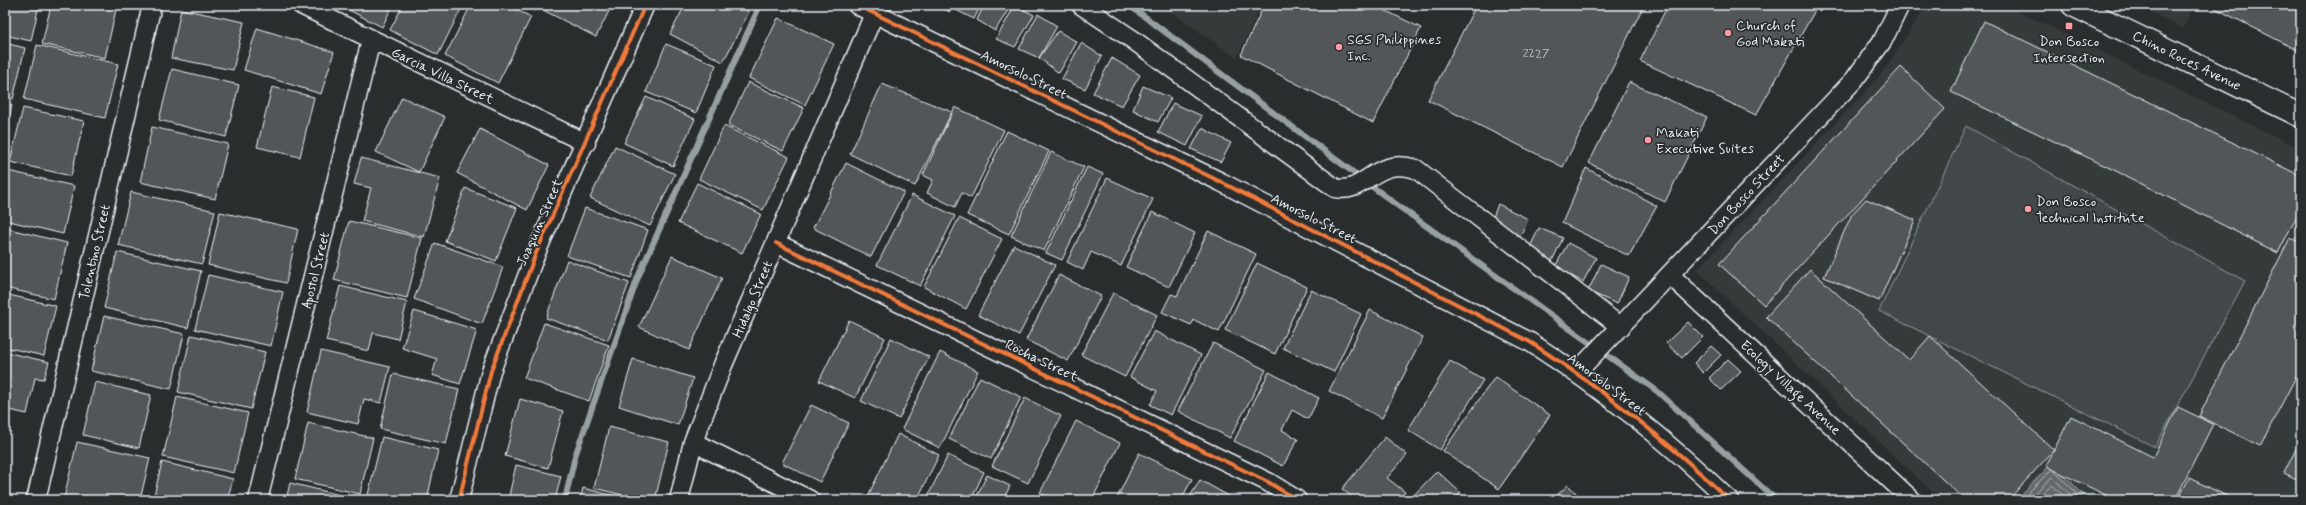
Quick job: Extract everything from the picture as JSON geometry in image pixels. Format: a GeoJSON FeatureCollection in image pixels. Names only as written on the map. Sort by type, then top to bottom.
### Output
{"type":"FeatureCollection","features":[{"type":"Feature","properties":{"kind":"main road","name":"Chino Roces Avenue"},"geometry":{"type":"LineString","coordinates":[[2073,5],[2301,116]]}},
{"type":"Feature","properties":{"kind":"street","name":"Tolentino Street"},"geometry":{"type":"LineString","coordinates":[[36,500],[152,5]]}},
{"type":"Feature","properties":{"kind":"street","name":"Garcia Villa Street"},"geometry":{"type":"LineString","coordinates":[[301,5],[586,143]]}},
{"type":"Feature","properties":{"kind":"street","name":"Joaquin Street"},"geometry":{"type":"LineString","coordinates":[[459,500],[491,371],[536,253],[586,143],[645,5]]}},
{"type":"Feature","properties":{"kind":"street","name":"Amorsolo Street"},"geometry":{"type":"LineString","coordinates":[[857,5],[1221,182],[1530,342],[1577,372],[1692,464],[1729,500]]}},
{"type":"Feature","properties":{"kind":"street"},"geometry":{"type":"LineString","coordinates":[[1081,5],[1132,39],[1335,188],[1344,190],[1352,188],[1386,166],[1402,165],[1416,169],[1621,327]]}},
{"type":"Feature","properties":{"kind":"street","name":"Don Bosco Street"},"geometry":{"type":"LineString","coordinates":[[1577,372],[1854,80],[1883,40],[1900,5]]}},
{"type":"Feature","properties":{"kind":"street","name":"Hidalgo Street"},"geometry":{"type":"LineString","coordinates":[[679,500],[694,442],[723,365],[874,14]]}},
{"type":"Feature","properties":{"kind":"street","name":"Apostol Street"},"geometry":{"type":"LineString","coordinates":[[258,500],[371,40]]}},
{"type":"Feature","properties":{"kind":"street","name":"Rocha Street"},"geometry":{"type":"LineString","coordinates":[[776,243],[1261,478],[1297,500]]}},
{"type":"Feature","properties":{"kind":"street","name":"Ecology Village Avenue"},"geometry":{"type":"LineString","coordinates":[[1670,275],[1912,500]]}},
{"type":"Feature","properties":{"kind":"street"},"geometry":{"type":"LineString","coordinates":[[694,442],[810,500]]}},
{"type":"Feature","properties":{"kind":"shaded area"},"geometry":{"type":"Polygon","coordinates":[[[1161,5],[1261,5],[1237,58],[1161,5]]]}},
{"type":"Feature","properties":{"kind":"shaded area","name":"Don Bosco Technical Institute"},"geometry":{"type":"Polygon","coordinates":[[[1927,5],[2005,5],[2301,149],[2301,500],[1941,500],[1697,270],[1880,76],[1927,5]]]}},
{"type":"Feature","properties":{"kind":"shaded area"},"geometry":{"type":"Polygon","coordinates":[[[2137,5],[2194,5],[2183,28],[2137,5]]]}},
{"type":"Feature","properties":{"kind":"shaded area"},"geometry":{"type":"Polygon","coordinates":[[[1966,126],[2245,281],[2155,447],[1879,311],[1966,126]]]}},
{"type":"Feature","properties":{"kind":"water"},"geometry":{"type":"Polygon","coordinates":[[[2052,463],[2089,500],[2016,500],[2052,463]]]}},
{"type":"Feature","properties":{"kind":"building"},"geometry":{"type":"Polygon","coordinates":[[[5,5],[39,5],[31,41],[5,35],[5,5]]]}},
{"type":"Feature","properties":{"kind":"building"},"geometry":{"type":"Polygon","coordinates":[[[51,5],[117,5],[105,58],[42,44],[51,5]]]}},
{"type":"Feature","properties":{"kind":"building"},"geometry":{"type":"Polygon","coordinates":[[[339,5],[393,5],[382,27],[339,5]]]}},
{"type":"Feature","properties":{"kind":"building"},"geometry":{"type":"Polygon","coordinates":[[[403,5],[463,5],[438,55],[390,30],[403,5]]]}},
{"type":"Feature","properties":{"kind":"building"},"geometry":{"type":"Polygon","coordinates":[[[471,5],[507,5],[531,17],[498,83],[445,56],[471,5]]]}},
{"type":"Feature","properties":{"kind":"building"},"geometry":{"type":"Polygon","coordinates":[[[524,5],[538,5],[535,11],[524,5]]]}},
{"type":"Feature","properties":{"kind":"building"},"geometry":{"type":"Polygon","coordinates":[[[543,5],[612,5],[596,37],[541,9],[543,5]]]}},
{"type":"Feature","properties":{"kind":"building"},"geometry":{"type":"Polygon","coordinates":[[[685,5],[736,5],[749,12],[723,62],[670,34],[685,5]]]}},
{"type":"Feature","properties":{"kind":"building"},"geometry":{"type":"Polygon","coordinates":[[[937,5],[953,5],[950,12],[937,5]]]}},
{"type":"Feature","properties":{"kind":"building"},"geometry":{"type":"Polygon","coordinates":[[[953,5],[981,5],[974,19],[952,8],[953,5]]]}},
{"type":"Feature","properties":{"kind":"building"},"geometry":{"type":"Polygon","coordinates":[[[984,5],[1011,5],[995,31],[977,20],[984,5]]]}},
{"type":"Feature","properties":{"kind":"building"},"geometry":{"type":"Polygon","coordinates":[[[1015,5],[1034,15],[1015,47],[996,39],[1015,5]]]}},
{"type":"Feature","properties":{"kind":"building"},"geometry":{"type":"Polygon","coordinates":[[[1264,5],[1275,8],[1277,5],[1374,5],[1421,28],[1373,123],[1241,55],[1264,5]]]}},
{"type":"Feature","properties":{"kind":"building"},"geometry":{"type":"Polygon","coordinates":[[[1476,5],[1644,5],[1563,167],[1428,100],[1476,5]]]}},
{"type":"Feature","properties":{"kind":"building","name":"Church of God Makati"},"geometry":{"type":"Polygon","coordinates":[[[1668,5],[1818,5],[1756,115],[1640,61],[1668,5]]]}},
{"type":"Feature","properties":{"kind":"building"},"geometry":{"type":"Polygon","coordinates":[[[2209,5],[2301,5],[2301,52],[2209,5]]]}},
{"type":"Feature","properties":{"kind":"building"},"geometry":{"type":"Polygon","coordinates":[[[181,9],[244,22],[233,70],[171,58],[181,9]]]}},
{"type":"Feature","properties":{"kind":"building"},"geometry":{"type":"Polygon","coordinates":[[[1038,14],[1057,26],[1039,58],[1019,49],[1038,14]]]}},
{"type":"Feature","properties":{"kind":"building"},"geometry":{"type":"Polygon","coordinates":[[[778,18],[834,44],[805,105],[749,78],[778,18]]]}},
{"type":"Feature","properties":{"kind":"building"},"geometry":{"type":"Polygon","coordinates":[[[1984,21],[2301,176],[2301,208],[2278,253],[2118,172],[1951,92],[1984,21]]]}},
{"type":"Feature","properties":{"kind":"building"},"geometry":{"type":"Polygon","coordinates":[[[257,28],[334,52],[321,94],[244,70],[257,28]]]}},
{"type":"Feature","properties":{"kind":"building"},"geometry":{"type":"Polygon","coordinates":[[[1058,31],[1077,42],[1059,73],[1039,58],[1058,31]]]}},
{"type":"Feature","properties":{"kind":"building"},"geometry":{"type":"Polygon","coordinates":[[[5,43],[25,48],[13,99],[5,97],[5,43]]]}},
{"type":"Feature","properties":{"kind":"building"},"geometry":{"type":"Polygon","coordinates":[[[1081,43],[1102,56],[1085,89],[1062,79],[1081,43]]]}},
{"type":"Feature","properties":{"kind":"building"},"geometry":{"type":"Polygon","coordinates":[[[666,44],[716,65],[696,113],[646,92],[666,44]]]}},
{"type":"Feature","properties":{"kind":"building"},"geometry":{"type":"Polygon","coordinates":[[[37,45],[118,64],[105,118],[24,99],[37,45]]]}},
{"type":"Feature","properties":{"kind":"building"},"geometry":{"type":"Polygon","coordinates":[[[1112,58],[1140,75],[1122,106],[1093,93],[1112,58]]]}},
{"type":"Feature","properties":{"kind":"building"},"geometry":{"type":"Polygon","coordinates":[[[1901,67],[1945,109],[1764,305],[1719,264],[1901,67]]]}},
{"type":"Feature","properties":{"kind":"building"},"geometry":{"type":"Polygon","coordinates":[[[172,69],[239,85],[226,137],[159,120],[172,69]]]}},
{"type":"Feature","properties":{"kind":"building"},"geometry":{"type":"Polygon","coordinates":[[[748,82],[804,108],[783,151],[728,125],[748,82]]]}},
{"type":"Feature","properties":{"kind":"building","name":"Makati Executive Suites"},"geometry":{"type":"Polygon","coordinates":[[[1629,82],[1707,117],[1665,202],[1589,163],[1629,82]]]}},
{"type":"Feature","properties":{"kind":"building"},"geometry":{"type":"Polygon","coordinates":[[[882,84],[952,112],[915,186],[850,154],[882,84]]]}},
{"type":"Feature","properties":{"kind":"building"},"geometry":{"type":"Polygon","coordinates":[[[1143,86],[1171,98],[1158,122],[1133,110],[1143,86]]]}},
{"type":"Feature","properties":{"kind":"building"},"geometry":{"type":"Polygon","coordinates":[[[272,87],[314,97],[300,157],[257,147],[272,87]]]}},
{"type":"Feature","properties":{"kind":"building"},"geometry":{"type":"Polygon","coordinates":[[[402,97],[445,117],[419,172],[376,152],[402,97]]]}},
{"type":"Feature","properties":{"kind":"building"},"geometry":{"type":"Polygon","coordinates":[[[646,97],[695,119],[673,166],[624,143],[646,97]]]}},
{"type":"Feature","properties":{"kind":"building"},"geometry":{"type":"Polygon","coordinates":[[[5,103],[12,105],[5,136],[5,103]]]}},
{"type":"Feature","properties":{"kind":"building"},"geometry":{"type":"Polygon","coordinates":[[[1173,103],[1202,116],[1187,146],[1158,132],[1173,103]]]}},
{"type":"Feature","properties":{"kind":"building"},"geometry":{"type":"Polygon","coordinates":[[[955,107],[1004,130],[971,198],[962,193],[955,207],[927,193],[933,180],[923,175],[955,107]]]}},
{"type":"Feature","properties":{"kind":"building"},"geometry":{"type":"Polygon","coordinates":[[[23,108],[84,121],[71,176],[10,162],[23,108]]]}},
{"type":"Feature","properties":{"kind":"building"},"geometry":{"type":"Polygon","coordinates":[[[724,126],[789,157],[763,210],[699,179],[724,126]]]}},
{"type":"Feature","properties":{"kind":"building"},"geometry":{"type":"Polygon","coordinates":[[[152,127],[228,144],[215,199],[140,182],[152,127]]]}},
{"type":"Feature","properties":{"kind":"building"},"geometry":{"type":"Polygon","coordinates":[[[1202,128],[1231,143],[1221,162],[1191,149],[1202,128]]]}},
{"type":"Feature","properties":{"kind":"building"},"geometry":{"type":"Polygon","coordinates":[[[480,129],[549,165],[527,210],[457,173],[480,129]]]}},
{"type":"Feature","properties":{"kind":"building"},"geometry":{"type":"Polygon","coordinates":[[[1007,131],[1049,151],[1009,234],[967,215],[1007,131]]]}},
{"type":"Feature","properties":{"kind":"building"},"geometry":{"type":"Polygon","coordinates":[[[615,146],[675,174],[650,226],[590,198],[615,146]]]}},
{"type":"Feature","properties":{"kind":"building"},"geometry":{"type":"Polygon","coordinates":[[[1051,152],[1084,167],[1044,251],[1011,236],[1051,152]]]}},
{"type":"Feature","properties":{"kind":"building"},"geometry":{"type":"Polygon","coordinates":[[[361,158],[440,178],[424,237],[362,221],[371,188],[354,184],[361,158]]]}},
{"type":"Feature","properties":{"kind":"building"},"geometry":{"type":"Polygon","coordinates":[[[846,163],[904,192],[871,257],[813,228],[846,163]]]}},
{"type":"Feature","properties":{"kind":"building"},"geometry":{"type":"Polygon","coordinates":[[[1087,167],[1103,174],[1062,260],[1046,253],[1087,167]]]}},
{"type":"Feature","properties":{"kind":"building"},"geometry":{"type":"Polygon","coordinates":[[[1586,168],[1657,206],[1629,256],[1562,223],[1586,168]]]}},
{"type":"Feature","properties":{"kind":"building"},"geometry":{"type":"Polygon","coordinates":[[[8,171],[74,186],[63,234],[5,220],[5,183],[8,171]]]}},
{"type":"Feature","properties":{"kind":"building"},"geometry":{"type":"Polygon","coordinates":[[[1107,178],[1153,199],[1121,266],[1091,252],[1083,270],[1067,262],[1107,178]]]}},
{"type":"Feature","properties":{"kind":"building"},"geometry":{"type":"Polygon","coordinates":[[[697,183],[761,214],[742,253],[678,223],[697,183]]]}},
{"type":"Feature","properties":{"kind":"building"},"geometry":{"type":"Polygon","coordinates":[[[465,188],[517,208],[496,261],[445,241],[465,188]]]}},
{"type":"Feature","properties":{"kind":"building"},"geometry":{"type":"Polygon","coordinates":[[[131,192],[215,211],[202,264],[118,245],[131,192]]]}},
{"type":"Feature","properties":{"kind":"building"},"geometry":{"type":"Polygon","coordinates":[[[912,195],[955,216],[920,286],[877,265],[912,195]]]}},
{"type":"Feature","properties":{"kind":"building"},"geometry":{"type":"Polygon","coordinates":[[[1866,199],[1915,220],[1879,301],[1824,277],[1852,214],[1866,199]]]}},
{"type":"Feature","properties":{"kind":"building"},"geometry":{"type":"Polygon","coordinates":[[[1498,204],[1528,219],[1520,237],[1490,225],[1498,204]]]}},
{"type":"Feature","properties":{"kind":"building"},"geometry":{"type":"Polygon","coordinates":[[[585,208],[648,230],[631,278],[567,256],[585,208]]]}},
{"type":"Feature","properties":{"kind":"building"},"geometry":{"type":"Polygon","coordinates":[[[220,212],[298,229],[286,283],[208,265],[220,212]]]}},
{"type":"Feature","properties":{"kind":"building"},"geometry":{"type":"Polygon","coordinates":[[[1152,212],[1195,233],[1169,287],[1126,267],[1152,212]]]}},
{"type":"Feature","properties":{"kind":"building"},"geometry":{"type":"Polygon","coordinates":[[[959,218],[1002,239],[966,309],[924,287],[959,218]]]}},
{"type":"Feature","properties":{"kind":"building"},"geometry":{"type":"Polygon","coordinates":[[[349,221],[422,238],[407,298],[334,280],[349,221]]]}},
{"type":"Feature","properties":{"kind":"building"},"geometry":{"type":"Polygon","coordinates":[[[5,228],[67,243],[54,299],[5,288],[5,228]]]}},
{"type":"Feature","properties":{"kind":"building"},"geometry":{"type":"Polygon","coordinates":[[[1539,228],[1563,238],[1551,263],[1527,253],[1539,228]]]}},
{"type":"Feature","properties":{"kind":"building"},"geometry":{"type":"Polygon","coordinates":[[[1208,231],[1256,254],[1219,332],[1194,320],[1191,325],[1162,312],[1171,294],[1177,296],[1208,231]]]}},
{"type":"Feature","properties":{"kind":"building"},"geometry":{"type":"Polygon","coordinates":[[[2290,238],[2301,243],[2301,367],[2260,446],[2199,416],[2290,238]]]}},
{"type":"Feature","properties":{"kind":"building"},"geometry":{"type":"Polygon","coordinates":[[[435,243],[503,267],[482,324],[414,299],[435,243]]]}},
{"type":"Feature","properties":{"kind":"building"},"geometry":{"type":"Polygon","coordinates":[[[1568,243],[1596,258],[1583,282],[1555,267],[1568,243]]]}},
{"type":"Feature","properties":{"kind":"building"},"geometry":{"type":"Polygon","coordinates":[[[1014,245],[1055,265],[1019,335],[978,315],[1014,245]]]}},
{"type":"Feature","properties":{"kind":"building"},"geometry":{"type":"Polygon","coordinates":[[[117,252],[201,271],[188,328],[104,308],[117,252]]]}},
{"type":"Feature","properties":{"kind":"building"},"geometry":{"type":"Polygon","coordinates":[[[672,256],[722,278],[689,350],[639,327],[672,256]]]}},
{"type":"Feature","properties":{"kind":"building"},"geometry":{"type":"Polygon","coordinates":[[[567,260],[629,283],[608,340],[546,318],[567,260]]]}},
{"type":"Feature","properties":{"kind":"building"},"geometry":{"type":"Polygon","coordinates":[[[1257,263],[1307,287],[1275,354],[1225,330],[1257,263]]]}},
{"type":"Feature","properties":{"kind":"building"},"geometry":{"type":"Polygon","coordinates":[[[1601,264],[1629,277],[1617,304],[1588,291],[1601,264]]]}},
{"type":"Feature","properties":{"kind":"building"},"geometry":{"type":"Polygon","coordinates":[[[1810,269],[1909,360],[1930,336],[2054,450],[2008,500],[1965,500],[1766,317],[1810,269]]]}},
{"type":"Feature","properties":{"kind":"building"},"geometry":{"type":"Polygon","coordinates":[[[208,275],[283,292],[271,346],[195,329],[208,275]]]}},
{"type":"Feature","properties":{"kind":"building"},"geometry":{"type":"Polygon","coordinates":[[[1059,275],[1101,296],[1068,361],[1026,340],[1059,275]]]}},
{"type":"Feature","properties":{"kind":"building"},"geometry":{"type":"Polygon","coordinates":[[[340,286],[407,302],[398,339],[373,333],[369,351],[326,341],[340,286]]]}},
{"type":"Feature","properties":{"kind":"building"},"geometry":{"type":"Polygon","coordinates":[[[1311,290],[1361,314],[1334,372],[1283,348],[1311,290]]]}},
{"type":"Feature","properties":{"kind":"building"},"geometry":{"type":"Polygon","coordinates":[[[1113,293],[1157,315],[1125,377],[1081,355],[1113,293]]]}},
{"type":"Feature","properties":{"kind":"building"},"geometry":{"type":"Polygon","coordinates":[[[5,294],[56,306],[44,356],[5,347],[5,294]]]}},
{"type":"Feature","properties":{"kind":"building"},"geometry":{"type":"Polygon","coordinates":[[[1370,310],[1423,337],[1382,418],[1329,391],[1370,310]]]}},
{"type":"Feature","properties":{"kind":"building"},"geometry":{"type":"Polygon","coordinates":[[[414,311],[477,330],[460,384],[432,375],[437,359],[402,348],[414,311]]]}},
{"type":"Feature","properties":{"kind":"building"},"geometry":{"type":"Polygon","coordinates":[[[104,316],[184,334],[171,389],[91,371],[104,316]]]}},
{"type":"Feature","properties":{"kind":"building"},"geometry":{"type":"Polygon","coordinates":[[[849,320],[885,338],[855,398],[819,381],[849,320]]]}},
{"type":"Feature","properties":{"kind":"building"},"geometry":{"type":"Polygon","coordinates":[[[1688,322],[1703,337],[1682,358],[1666,343],[1688,322]]]}},
{"type":"Feature","properties":{"kind":"building"},"geometry":{"type":"Polygon","coordinates":[[[544,323],[609,345],[589,401],[524,378],[544,323]]]}},
{"type":"Feature","properties":{"kind":"building"},"geometry":{"type":"Polygon","coordinates":[[[1154,331],[1201,355],[1171,415],[1150,405],[1157,391],[1130,377],[1154,331]]]}},
{"type":"Feature","properties":{"kind":"building"},"geometry":{"type":"Polygon","coordinates":[[[191,335],[265,352],[251,409],[178,392],[191,335]]]}},
{"type":"Feature","properties":{"kind":"building"},"geometry":{"type":"Polygon","coordinates":[[[891,338],[929,357],[899,419],[861,401],[891,338]]]}},
{"type":"Feature","properties":{"kind":"building"},"geometry":{"type":"Polygon","coordinates":[[[1213,343],[1266,370],[1230,438],[1178,411],[1213,343]]]}},
{"type":"Feature","properties":{"kind":"building"},"geometry":{"type":"Polygon","coordinates":[[[1711,346],[1721,355],[1703,373],[1694,363],[1711,346]]]}},
{"type":"Feature","properties":{"kind":"building"},"geometry":{"type":"Polygon","coordinates":[[[321,351],[390,367],[381,403],[364,399],[358,424],[307,412],[321,351]]]}},
{"type":"Feature","properties":{"kind":"building"},"geometry":{"type":"Polygon","coordinates":[[[5,352],[49,362],[44,379],[35,378],[27,414],[5,409],[5,352]]]}},
{"type":"Feature","properties":{"kind":"building"},"geometry":{"type":"Polygon","coordinates":[[[940,352],[978,371],[940,448],[902,429],[940,352]]]}},
{"type":"Feature","properties":{"kind":"building"},"geometry":{"type":"Polygon","coordinates":[[[633,359],[693,378],[678,425],[619,406],[633,359]]]}},
{"type":"Feature","properties":{"kind":"building"},"geometry":{"type":"Polygon","coordinates":[[[1728,359],[1741,371],[1721,390],[1709,378],[1728,359]]]}},
{"type":"Feature","properties":{"kind":"building"},"geometry":{"type":"Polygon","coordinates":[[[1450,361],[1483,380],[1440,450],[1408,430],[1450,361]]]}},
{"type":"Feature","properties":{"kind":"building"},"geometry":{"type":"Polygon","coordinates":[[[1269,372],[1319,398],[1308,419],[1292,410],[1282,430],[1298,439],[1283,466],[1234,441],[1269,372]]]}},
{"type":"Feature","properties":{"kind":"building"},"geometry":{"type":"Polygon","coordinates":[[[393,374],[459,389],[446,444],[380,429],[393,374]]]}},
{"type":"Feature","properties":{"kind":"building"},"geometry":{"type":"Polygon","coordinates":[[[980,377],[1021,397],[991,459],[949,439],[980,377]]]}},
{"type":"Feature","properties":{"kind":"building"},"geometry":{"type":"Polygon","coordinates":[[[1495,377],[1550,415],[1499,489],[1443,451],[1495,377]]]}},
{"type":"Feature","properties":{"kind":"building"},"geometry":{"type":"Polygon","coordinates":[[[95,382],[151,395],[139,448],[83,435],[95,382]]]}},
{"type":"Feature","properties":{"kind":"building"},"geometry":{"type":"Polygon","coordinates":[[[177,397],[248,413],[234,473],[163,457],[177,397]]]}},
{"type":"Feature","properties":{"kind":"building"},"geometry":{"type":"Polygon","coordinates":[[[1025,398],[1061,416],[1028,483],[992,466],[1025,398]]]}},
{"type":"Feature","properties":{"kind":"building"},"geometry":{"type":"Polygon","coordinates":[[[520,399],[563,411],[548,468],[505,456],[520,399]]]}},
{"type":"Feature","properties":{"kind":"building"},"geometry":{"type":"Polygon","coordinates":[[[811,405],[849,423],[820,482],[782,463],[811,405]]]}},
{"type":"Feature","properties":{"kind":"building"},"geometry":{"type":"Polygon","coordinates":[[[2178,407],[2213,424],[2175,500],[2116,500],[2046,466],[2071,416],[2153,457],[2178,407]]]}},
{"type":"Feature","properties":{"kind":"building"},"geometry":{"type":"Polygon","coordinates":[[[1076,421],[1120,443],[1092,500],[1054,500],[1040,493],[1076,421]]]}},
{"type":"Feature","properties":{"kind":"building"},"geometry":{"type":"Polygon","coordinates":[[[308,423],[373,438],[360,494],[295,479],[308,423]]]}},
{"type":"Feature","properties":{"kind":"building"},"geometry":{"type":"Polygon","coordinates":[[[609,427],[669,442],[655,500],[643,500],[594,488],[609,427]]]}},
{"type":"Feature","properties":{"kind":"building"},"geometry":{"type":"Polygon","coordinates":[[[898,434],[939,455],[917,500],[866,500],[898,434]]]}},
{"type":"Feature","properties":{"kind":"building"},"geometry":{"type":"Polygon","coordinates":[[[382,437],[438,450],[427,500],[367,499],[382,437]]]}},
{"type":"Feature","properties":{"kind":"building"},"geometry":{"type":"Polygon","coordinates":[[[1385,437],[1407,455],[1387,478],[1405,492],[1398,500],[1356,500],[1342,489],[1385,437]]]}},
{"type":"Feature","properties":{"kind":"building"},"geometry":{"type":"Polygon","coordinates":[[[2301,439],[2301,481],[2284,473],[2301,439]]]}},
{"type":"Feature","properties":{"kind":"building"},"geometry":{"type":"Polygon","coordinates":[[[77,442],[150,458],[140,500],[72,500],[64,498],[77,442]]]}},
{"type":"Feature","properties":{"kind":"building"},"geometry":{"type":"Polygon","coordinates":[[[1139,453],[1192,479],[1181,500],[1116,500],[1139,453]]]}},
{"type":"Feature","properties":{"kind":"building"},"geometry":{"type":"Polygon","coordinates":[[[948,455],[984,472],[971,500],[926,500],[948,455]]]}},
{"type":"Feature","properties":{"kind":"building"},"geometry":{"type":"Polygon","coordinates":[[[162,462],[233,479],[227,500],[153,500],[162,462]]]}},
{"type":"Feature","properties":{"kind":"building"},"geometry":{"type":"Polygon","coordinates":[[[516,465],[561,476],[555,500],[508,500],[516,465]]]}},
{"type":"Feature","properties":{"kind":"building"},"geometry":{"type":"Polygon","coordinates":[[[1437,471],[1461,493],[1454,500],[1409,500],[1437,471]]]}},
{"type":"Feature","properties":{"kind":"building"},"geometry":{"type":"Polygon","coordinates":[[[987,475],[1010,486],[1003,500],[975,500],[987,475]]]}},
{"type":"Feature","properties":{"kind":"building"},"geometry":{"type":"Polygon","coordinates":[[[2189,478],[2229,497],[2227,500],[2178,500],[2189,478]]]}},
{"type":"Feature","properties":{"kind":"building"},"geometry":{"type":"Polygon","coordinates":[[[1200,480],[1236,500],[1188,500],[1200,480]]]}},
{"type":"Feature","properties":{"kind":"building"},"geometry":{"type":"Polygon","coordinates":[[[290,483],[344,496],[343,500],[286,500],[290,483]]]}},
{"type":"Feature","properties":{"kind":"building"},"geometry":{"type":"Polygon","coordinates":[[[1568,485],[1583,500],[1552,500],[1568,485]]]}},
{"type":"Feature","properties":{"kind":"building"},"geometry":{"type":"Polygon","coordinates":[[[583,488],[631,500],[580,500],[583,488]]]}},
{"type":"Feature","properties":{"kind":"waterway"},"geometry":{"type":"LineString","coordinates":[[565,500],[575,456],[638,277],[760,5]]}},
{"type":"Feature","properties":{"kind":"waterway"},"geometry":{"type":"LineString","coordinates":[[1129,5],[1397,205],[1657,391],[1776,500]]}},
{"type":"Feature","properties":{"kind":"cycle path"},"geometry":{"type":"LineString","coordinates":[[459,500],[491,371],[536,253],[645,5]]}},
{"type":"Feature","properties":{"kind":"cycle path"},"geometry":{"type":"LineString","coordinates":[[857,5],[1221,182],[1530,342],[1633,416],[1658,436],[1729,500]]}},
{"type":"Feature","properties":{"kind":"cycle path"},"geometry":{"type":"LineString","coordinates":[[776,243],[1268,482],[1297,500]]}},
{"type":"Feature","properties":{"kind":"place","name":"Don Bosco Intersection"},"geometry":{"type":"Point","coordinates":[2069,26]}},
{"type":"Feature","properties":{"kind":"place","name":"Church of God Makati"},"geometry":{"type":"Point","coordinates":[1728,33]}},
{"type":"Feature","properties":{"kind":"place","name":"SGS Philippines Inc."},"geometry":{"type":"Point","coordinates":[1339,47]}},
{"type":"Feature","properties":{"kind":"place","name":"Makati Executive Suites"},"geometry":{"type":"Point","coordinates":[1648,140]}},
{"type":"Feature","properties":{"kind":"place","name":"Don Bosco Technical Institute"},"geometry":{"type":"Point","coordinates":[2028,209]}}]}
